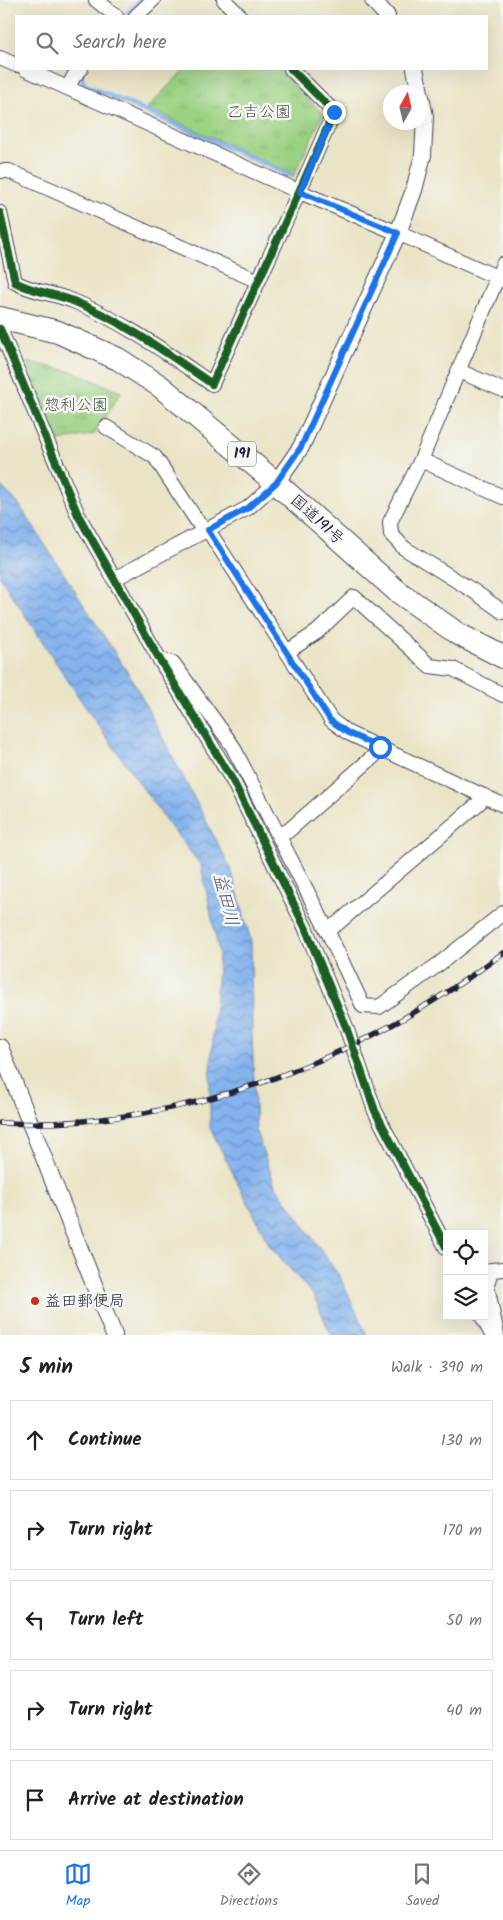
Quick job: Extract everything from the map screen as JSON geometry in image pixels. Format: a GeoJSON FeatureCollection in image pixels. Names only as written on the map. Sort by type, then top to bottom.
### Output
{"type":"FeatureCollection","features":[{"type":"Feature","properties":{"kind":"highway","name":"国道191号"},"geometry":{"type":"LineString","coordinates":[[0,318],[58,332],[118,359],[160,386],[276,483],[397,591],[458,634],[503,657]]}},
{"type":"Feature","properties":{"kind":"street"},"geometry":{"type":"LineString","coordinates":[[96,0],[115,15]]}},
{"type":"Feature","properties":{"kind":"street"},"geometry":{"type":"LineString","coordinates":[[137,15],[153,0]]}},
{"type":"Feature","properties":{"kind":"street"},"geometry":{"type":"LineString","coordinates":[[224,0],[239,15]]}},
{"type":"Feature","properties":{"kind":"street"},"geometry":{"type":"LineString","coordinates":[[373,0],[386,15]]}},
{"type":"Feature","properties":{"kind":"street"},"geometry":{"type":"LineString","coordinates":[[0,58],[15,65]]}},
{"type":"Feature","properties":{"kind":"street"},"geometry":{"type":"LineString","coordinates":[[27,70],[500,279]]}},
{"type":"Feature","properties":{"kind":"street"},"geometry":{"type":"LineString","coordinates":[[68,87],[80,70]]}},
{"type":"Feature","properties":{"kind":"street"},"geometry":{"type":"LineString","coordinates":[[0,213],[14,282],[73,300],[137,334],[212,384],[300,192],[334,112],[292,70]]}},
{"type":"Feature","properties":{"kind":"street"},"geometry":{"type":"LineString","coordinates":[[114,579],[248,508],[276,483],[301,447],[398,233],[414,190],[423,155],[425,116],[415,70]]}},
{"type":"Feature","properties":{"kind":"street"},"geometry":{"type":"LineString","coordinates":[[0,171],[9,171],[258,281]]}},
{"type":"Feature","properties":{"kind":"street"},"geometry":{"type":"LineString","coordinates":[[503,264],[500,279],[421,460],[390,522],[391,534],[404,548],[475,592],[503,612]]}},
{"type":"Feature","properties":{"kind":"street"},"geometry":{"type":"LineString","coordinates":[[0,329],[78,515],[160,660],[233,781],[305,927],[346,1027],[375,1111],[443,1241]]}},
{"type":"Feature","properties":{"kind":"street"},"geometry":{"type":"LineString","coordinates":[[459,370],[503,390]]}},
{"type":"Feature","properties":{"kind":"street"},"geometry":{"type":"LineString","coordinates":[[106,427],[155,457],[199,524],[208,530],[330,720],[348,733],[503,805]]}},
{"type":"Feature","properties":{"kind":"street"},"geometry":{"type":"LineString","coordinates":[[421,460],[503,497]]}},
{"type":"Feature","properties":{"kind":"street"},"geometry":{"type":"LineString","coordinates":[[287,652],[317,632],[354,597],[430,666],[453,669],[503,695]]}},
{"type":"Feature","properties":{"kind":"street"},"geometry":{"type":"LineString","coordinates":[[160,660],[173,663],[232,745],[279,834],[363,1006],[379,1006],[439,964],[503,912]]}},
{"type":"Feature","properties":{"kind":"street"},"geometry":{"type":"LineString","coordinates":[[279,834],[288,832],[374,756],[380,747]]}},
{"type":"Feature","properties":{"kind":"street"},"geometry":{"type":"LineString","coordinates":[[327,930],[338,924],[479,803],[484,796]]}},
{"type":"Feature","properties":{"kind":"street"},"geometry":{"type":"LineString","coordinates":[[0,1047],[114,1335]]}},
{"type":"Feature","properties":{"kind":"street"},"geometry":{"type":"LineString","coordinates":[[497,1335],[487,1285],[491,1270],[503,1269]]}},
{"type":"Feature","properties":{"kind":"street"},"geometry":{"type":"LineString","coordinates":[[484,1320],[492,1335]]}},
{"type":"Feature","properties":{"kind":"green space","name":"乙吉公園"},"geometry":{"type":"Polygon","coordinates":[[[184,70],[279,70],[323,114],[294,175],[147,108],[184,70]]]}},
{"type":"Feature","properties":{"kind":"green space","name":"惣利公園"},"geometry":{"type":"Polygon","coordinates":[[[27,362],[74,372],[121,392],[95,434],[58,441],[27,362]]]}},
{"type":"Feature","properties":{"kind":"water","name":"益田川"},"geometry":{"type":"Polygon","coordinates":[[[0,485],[18,503],[133,681],[231,869],[251,941],[256,1132],[275,1185],[340,1277],[367,1335],[331,1335],[314,1296],[270,1246],[210,1128],[210,1079],[219,953],[201,865],[166,821],[84,705],[0,577],[0,485]]]}},
{"type":"Feature","properties":{"kind":"waterway"},"geometry":{"type":"LineString","coordinates":[[125,15],[140,0]]}},
{"type":"Feature","properties":{"kind":"waterway"},"geometry":{"type":"LineString","coordinates":[[82,76],[84,84],[292,176]]}},
{"type":"Feature","properties":{"kind":"railway"},"geometry":{"type":"LineString","coordinates":[[0,1123],[68,1122],[135,1115],[201,1101],[266,1081],[329,1056],[390,1026],[448,992],[503,953]]}},
{"type":"Feature","properties":{"kind":"cycle path"},"geometry":{"type":"LineString","coordinates":[[0,213],[15,282],[73,301],[110,318],[212,384],[334,112],[292,70]]}},
{"type":"Feature","properties":{"kind":"cycle path"},"geometry":{"type":"LineString","coordinates":[[0,329],[78,515],[160,660],[233,781],[305,927],[346,1027],[375,1111],[443,1241]]}},
{"type":"Feature","properties":{"kind":"place","name":"益田郵便局"},"geometry":{"type":"Point","coordinates":[35,1301]}},
{"type":"Feature","properties":{"kind":"route"},"geometry":{"type":"LineString","coordinates":[[334,112],[300,192],[398,233],[301,447],[276,483],[248,508],[208,530],[330,720],[348,733],[380,747]]}}]}
